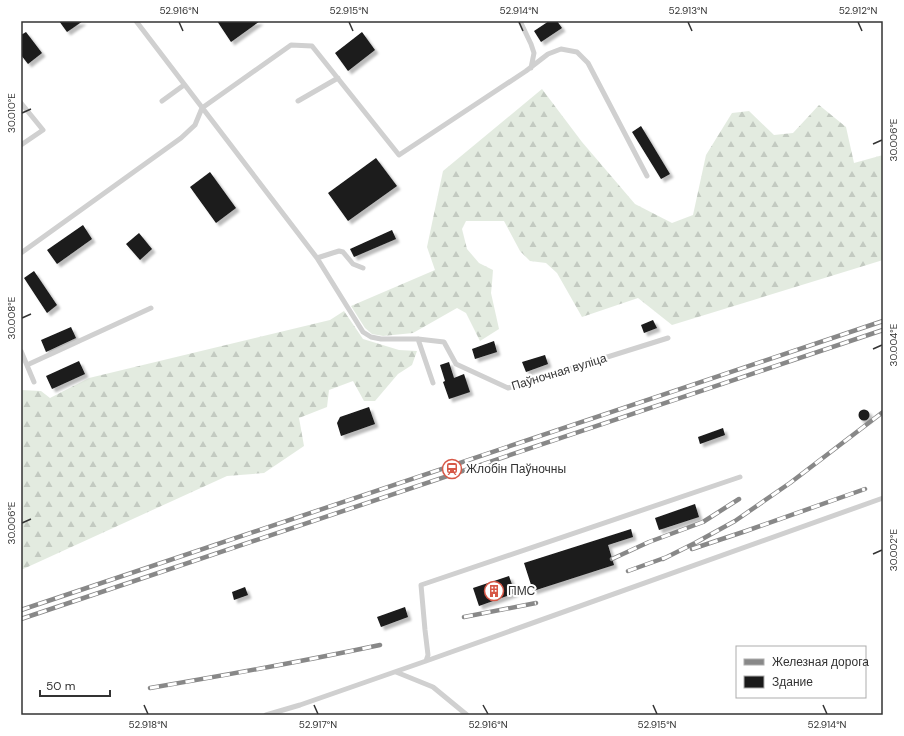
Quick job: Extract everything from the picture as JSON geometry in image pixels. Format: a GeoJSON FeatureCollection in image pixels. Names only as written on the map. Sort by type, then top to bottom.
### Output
{"type":"FeatureCollection","features":[{"type":"Feature","properties":{"kind":"lane"},"geometry":{"type":"LineString","coordinates":[[136,21],[317,258],[364,332],[371,337],[381,339],[418,339],[433,383]]}},
{"type":"Feature","properties":{"kind":"lane"},"geometry":{"type":"LineString","coordinates":[[520,21],[534,53],[531,68]]}},
{"type":"Feature","properties":{"kind":"lane"},"geometry":{"type":"LineString","coordinates":[[21,253],[181,138],[195,125],[202,108],[291,44],[312,46],[399,155],[531,68],[548,54],[561,49],[577,52],[588,63],[647,176]]}},
{"type":"Feature","properties":{"kind":"lane"},"geometry":{"type":"LineString","coordinates":[[298,101],[338,78]]}},
{"type":"Feature","properties":{"kind":"lane"},"geometry":{"type":"LineString","coordinates":[[162,101],[184,85]]}},
{"type":"Feature","properties":{"kind":"lane"},"geometry":{"type":"LineString","coordinates":[[21,103],[42,130],[21,145]]}},
{"type":"Feature","properties":{"kind":"lane"},"geometry":{"type":"LineString","coordinates":[[317,258],[339,251],[343,252],[353,264],[363,268]]}},
{"type":"Feature","properties":{"kind":"lane"},"geometry":{"type":"LineString","coordinates":[[27,365],[151,308]]}},
{"type":"Feature","properties":{"kind":"lane","name":"Паўночная вуліца"},"geometry":{"type":"LineString","coordinates":[[418,339],[444,342],[456,364],[508,388],[668,338]]}},
{"type":"Feature","properties":{"kind":"lane"},"geometry":{"type":"LineString","coordinates":[[21,352],[34,382]]}},
{"type":"Feature","properties":{"kind":"lane"},"geometry":{"type":"LineString","coordinates":[[426,662],[428,655],[421,585],[740,477]]}},
{"type":"Feature","properties":{"kind":"lane"},"geometry":{"type":"LineString","coordinates":[[266,715],[426,662],[883,498]]}},
{"type":"Feature","properties":{"kind":"lane"},"geometry":{"type":"LineString","coordinates":[[396,672],[433,687],[467,715]]}},
{"type":"Feature","properties":{"kind":"green space"},"geometry":{"type":"Polygon","coordinates":[[[542,89],[582,142],[635,204],[672,223],[693,215],[706,155],[732,113],[749,111],[774,135],[793,133],[819,105],[846,127],[854,163],[883,155],[883,260],[672,325],[638,298],[582,317],[557,273],[546,263],[530,261],[520,251],[504,221],[466,221],[462,229],[467,249],[479,263],[493,270],[491,293],[499,329],[480,341],[466,313],[457,308],[413,333],[383,336],[372,334],[365,328],[351,306],[435,270],[427,247],[443,171],[542,89]]]}},
{"type":"Feature","properties":{"kind":"green space"},"geometry":{"type":"Polygon","coordinates":[[[344,311],[363,339],[399,350],[417,351],[412,365],[398,374],[375,401],[364,401],[353,381],[329,390],[327,407],[299,418],[304,446],[264,473],[227,476],[21,570],[21,390],[41,391],[50,398],[89,378],[330,320],[344,311]]]}},
{"type":"Feature","properties":{"kind":"building"},"geometry":{"type":"Polygon","coordinates":[[[59,21],[83,21],[67,32],[59,21]]]}},
{"type":"Feature","properties":{"kind":"building"},"geometry":{"type":"Polygon","coordinates":[[[217,21],[260,21],[231,42],[217,21]]]}},
{"type":"Feature","properties":{"kind":"building"},"geometry":{"type":"Polygon","coordinates":[[[549,21],[557,21],[562,28],[541,42],[534,31],[549,21]]]}},
{"type":"Feature","properties":{"kind":"building"},"geometry":{"type":"Polygon","coordinates":[[[26,32],[42,53],[28,64],[21,55],[21,35],[26,32]]]}},
{"type":"Feature","properties":{"kind":"building"},"geometry":{"type":"Polygon","coordinates":[[[362,32],[375,50],[348,71],[335,53],[362,32]]]}},
{"type":"Feature","properties":{"kind":"building"},"geometry":{"type":"Polygon","coordinates":[[[641,126],[670,174],[661,179],[632,132],[641,126]]]}},
{"type":"Feature","properties":{"kind":"building"},"geometry":{"type":"Polygon","coordinates":[[[376,158],[397,186],[348,221],[328,193],[376,158]]]}},
{"type":"Feature","properties":{"kind":"building"},"geometry":{"type":"Polygon","coordinates":[[[210,172],[236,208],[216,223],[190,187],[210,172]]]}},
{"type":"Feature","properties":{"kind":"building"},"geometry":{"type":"Polygon","coordinates":[[[83,225],[92,239],[57,264],[47,250],[83,225]]]}},
{"type":"Feature","properties":{"kind":"building"},"geometry":{"type":"Polygon","coordinates":[[[392,230],[396,239],[354,257],[350,249],[392,230]]]}},
{"type":"Feature","properties":{"kind":"building"},"geometry":{"type":"Polygon","coordinates":[[[139,233],[152,249],[140,260],[126,244],[139,233]]]}},
{"type":"Feature","properties":{"kind":"building"},"geometry":{"type":"Polygon","coordinates":[[[34,271],[57,305],[47,313],[24,278],[34,271]]]}},
{"type":"Feature","properties":{"kind":"building"},"geometry":{"type":"Polygon","coordinates":[[[653,320],[657,328],[644,333],[641,325],[653,320]]]}},
{"type":"Feature","properties":{"kind":"building"},"geometry":{"type":"Polygon","coordinates":[[[71,327],[76,338],[46,352],[41,340],[71,327]]]}},
{"type":"Feature","properties":{"kind":"building"},"geometry":{"type":"Polygon","coordinates":[[[494,341],[497,352],[475,359],[472,349],[494,341]]]}},
{"type":"Feature","properties":{"kind":"building"},"geometry":{"type":"Polygon","coordinates":[[[545,355],[548,364],[526,372],[522,362],[545,355]]]}},
{"type":"Feature","properties":{"kind":"building"},"geometry":{"type":"Polygon","coordinates":[[[79,361],[85,374],[52,389],[46,376],[79,361]]]}},
{"type":"Feature","properties":{"kind":"building"},"geometry":{"type":"Polygon","coordinates":[[[449,362],[454,378],[464,374],[470,392],[449,399],[443,382],[445,381],[440,365],[449,362]]]}},
{"type":"Feature","properties":{"kind":"building"},"geometry":{"type":"Polygon","coordinates":[[[369,407],[375,424],[341,436],[337,423],[340,417],[369,407]]]}},
{"type":"Feature","properties":{"kind":"building"},"geometry":{"type":"Polygon","coordinates":[[[862,410],[866,410],[868,411],[868,419],[862,420],[859,417],[859,413],[862,410]]]}},
{"type":"Feature","properties":{"kind":"building"},"geometry":{"type":"Polygon","coordinates":[[[723,428],[725,435],[700,444],[698,437],[723,428]]]}},
{"type":"Feature","properties":{"kind":"building"},"geometry":{"type":"Polygon","coordinates":[[[695,504],[699,517],[659,530],[655,518],[695,504]]]}},
{"type":"Feature","properties":{"kind":"building"},"geometry":{"type":"Polygon","coordinates":[[[631,529],[633,537],[608,545],[614,565],[533,591],[524,563],[631,529]]]}},
{"type":"Feature","properties":{"kind":"building","name":"ПМС"},"geometry":{"type":"Polygon","coordinates":[[[509,576],[515,593],[479,606],[473,588],[509,576]]]}},
{"type":"Feature","properties":{"kind":"building"},"geometry":{"type":"Polygon","coordinates":[[[245,587],[248,595],[234,600],[232,592],[245,587]]]}},
{"type":"Feature","properties":{"kind":"building"},"geometry":{"type":"Polygon","coordinates":[[[405,607],[408,617],[381,627],[377,617],[405,607]]]}},
{"type":"Feature","properties":{"kind":"railway"},"geometry":{"type":"LineString","coordinates":[[21,610],[883,321]]}},
{"type":"Feature","properties":{"kind":"railway"},"geometry":{"type":"LineString","coordinates":[[21,619],[883,330]]}},
{"type":"Feature","properties":{"kind":"railway"},"geometry":{"type":"LineString","coordinates":[[663,559],[735,521],[790,483],[883,412]]}},
{"type":"Feature","properties":{"kind":"railway"},"geometry":{"type":"LineString","coordinates":[[692,549],[865,489]]}},
{"type":"Feature","properties":{"kind":"railway"},"geometry":{"type":"LineString","coordinates":[[612,559],[649,542],[703,522],[739,499]]}},
{"type":"Feature","properties":{"kind":"railway"},"geometry":{"type":"LineString","coordinates":[[628,571],[667,557]]}},
{"type":"Feature","properties":{"kind":"railway"},"geometry":{"type":"LineString","coordinates":[[464,617],[536,603]]}},
{"type":"Feature","properties":{"kind":"railway"},"geometry":{"type":"LineString","coordinates":[[150,688],[265,668],[380,645]]}},
{"type":"Feature","properties":{"kind":"place","name":"Жлобін Паўночны"},"geometry":{"type":"Point","coordinates":[452,469]}},
{"type":"Feature","properties":{"kind":"place","name":"ПМС"},"geometry":{"type":"Point","coordinates":[494,591]}}]}
